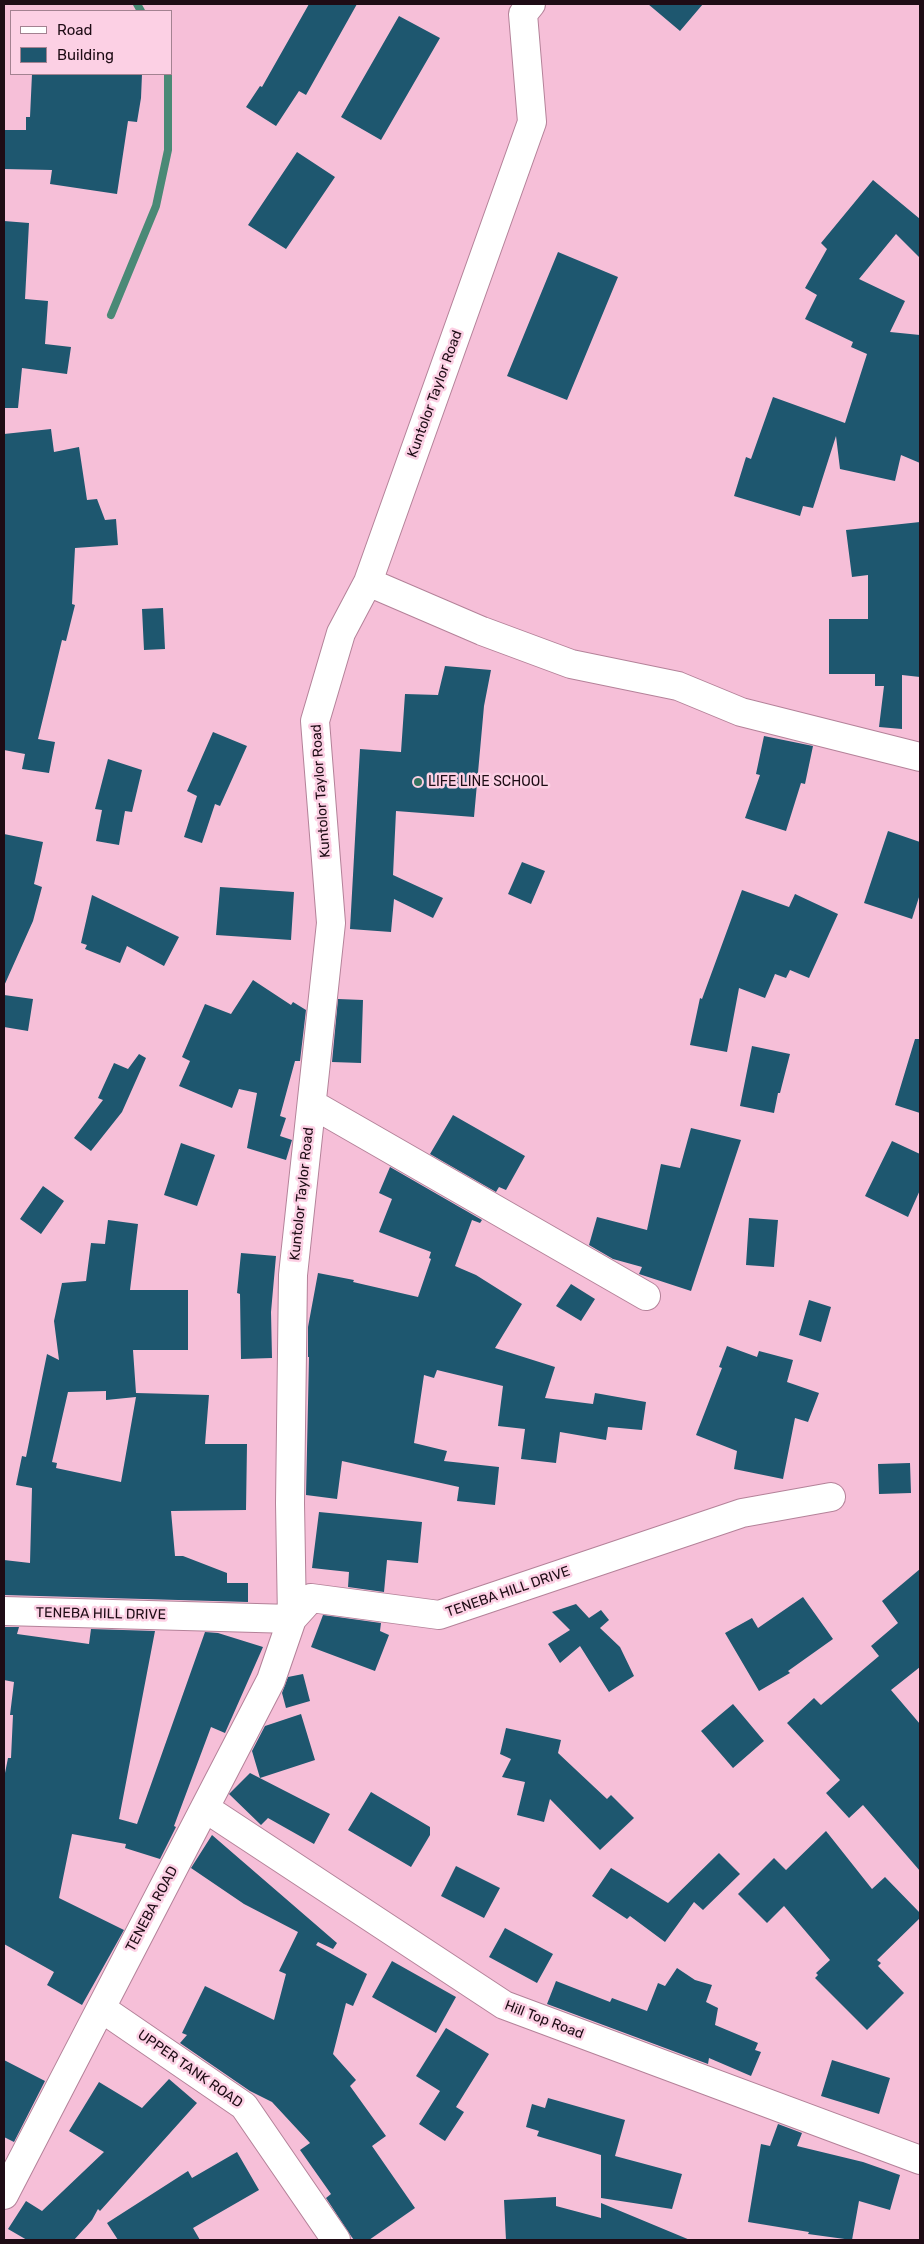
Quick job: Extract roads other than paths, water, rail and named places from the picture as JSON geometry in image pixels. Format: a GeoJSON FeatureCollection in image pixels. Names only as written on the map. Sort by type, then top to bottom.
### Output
{"type":"FeatureCollection","features":[{"type":"Feature","properties":{"kind":"street","name":"Kuntolor Taylor Road"},"geometry":{"type":"LineString","coordinates":[[292,1618],[290,1503],[294,1274],[331,923],[315,721],[341,634],[368,582],[532,122],[523,14],[531,4]]}},
{"type":"Feature","properties":{"kind":"street"},"geometry":{"type":"LineString","coordinates":[[368,582],[482,631],[570,664],[678,686],[741,712],[920,758]]}},
{"type":"Feature","properties":{"kind":"street"},"geometry":{"type":"LineString","coordinates":[[312,1104],[646,1296]]}},
{"type":"Feature","properties":{"kind":"street","name":"TENEBA HILL DRIVE"},"geometry":{"type":"LineString","coordinates":[[4,1612],[292,1618],[311,1598],[439,1615],[742,1513],[831,1497]]}},
{"type":"Feature","properties":{"kind":"street","name":"TENEBA ROAD"},"geometry":{"type":"LineString","coordinates":[[4,2195],[271,1680],[292,1618]]}},
{"type":"Feature","properties":{"kind":"street","name":"Hill Top Road"},"geometry":{"type":"LineString","coordinates":[[205,1808],[504,2006],[920,2160]]}},
{"type":"Feature","properties":{"kind":"street","name":"UPPER TANK ROAD"},"geometry":{"type":"LineString","coordinates":[[101,2008],[244,2106],[336,2240]]}},
{"type":"Feature","properties":{"kind":"waterway"},"geometry":{"type":"LineString","coordinates":[[137,4],[140,10]]}},
{"type":"Feature","properties":{"kind":"waterway"},"geometry":{"type":"LineString","coordinates":[[111,315],[156,206],[168,150],[168,75]]}},
{"type":"Feature","properties":{"kind":"place","name":"LIFE LINE SCHOOL"},"geometry":{"type":"Point","coordinates":[418,782]}}]}
